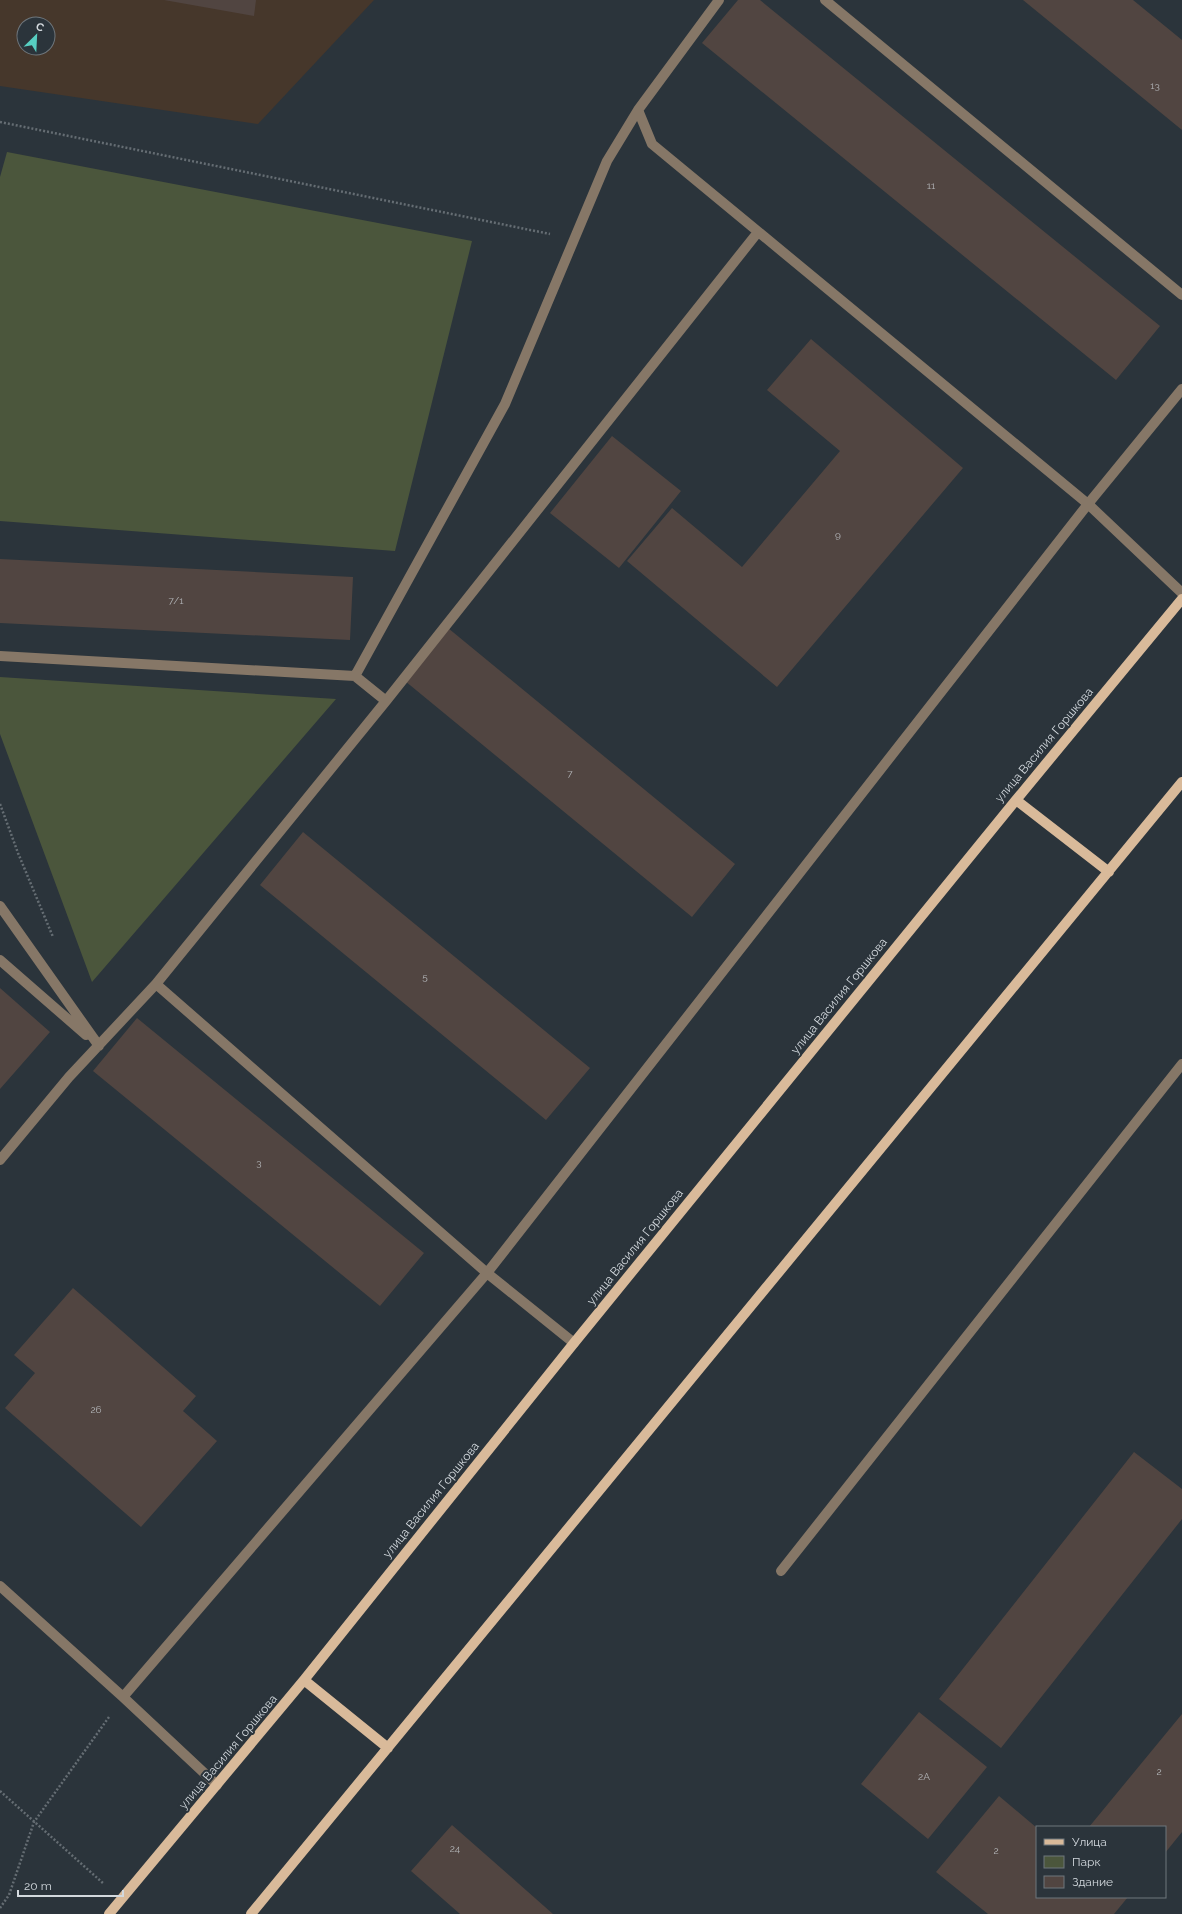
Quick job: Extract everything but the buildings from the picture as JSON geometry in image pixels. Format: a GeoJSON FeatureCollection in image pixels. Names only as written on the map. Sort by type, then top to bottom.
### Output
{"type":"FeatureCollection","features":[{"type":"Feature","properties":{"kind":"main road","name":"улица Василия Горшкова"},"geometry":{"type":"LineString","coordinates":[[109,1914],[304,1680],[574,1343],[1016,800],[1182,599]]}},
{"type":"Feature","properties":{"kind":"main road"},"geometry":{"type":"LineString","coordinates":[[251,1914],[1182,782]]}},
{"type":"Feature","properties":{"kind":"main road"},"geometry":{"type":"LineString","coordinates":[[1016,800],[1109,872]]}},
{"type":"Feature","properties":{"kind":"main road"},"geometry":{"type":"LineString","coordinates":[[304,1680],[388,1748]]}},
{"type":"Feature","properties":{"kind":"lane"},"geometry":{"type":"LineString","coordinates":[[355,676],[505,404],[607,161],[638,110],[719,0]]}},
{"type":"Feature","properties":{"kind":"lane"},"geometry":{"type":"LineString","coordinates":[[825,0],[1182,295]]}},
{"type":"Feature","properties":{"kind":"lane"},"geometry":{"type":"LineString","coordinates":[[638,110],[652,144],[1088,504],[1182,593]]}},
{"type":"Feature","properties":{"kind":"lane"},"geometry":{"type":"LineString","coordinates":[[0,1160],[69,1077],[156,984],[386,701],[758,232]]}},
{"type":"Feature","properties":{"kind":"lane"},"geometry":{"type":"LineString","coordinates":[[123,1697],[487,1273],[1088,504],[1182,389]]}},
{"type":"Feature","properties":{"kind":"lane"},"geometry":{"type":"LineString","coordinates":[[0,656],[355,676],[386,701]]}},
{"type":"Feature","properties":{"kind":"lane"},"geometry":{"type":"LineString","coordinates":[[0,906],[99,1046]]}},
{"type":"Feature","properties":{"kind":"lane"},"geometry":{"type":"LineString","coordinates":[[0,960],[99,1046]]}},
{"type":"Feature","properties":{"kind":"lane"},"geometry":{"type":"LineString","coordinates":[[156,984],[487,1273],[574,1343]]}},
{"type":"Feature","properties":{"kind":"lane"},"geometry":{"type":"LineString","coordinates":[[781,1571],[1182,1064]]}},
{"type":"Feature","properties":{"kind":"lane"},"geometry":{"type":"LineString","coordinates":[[0,1586],[123,1697],[217,1785]]}},
{"type":"Feature","properties":{"kind":"path"},"geometry":{"type":"LineString","coordinates":[[0,122],[574,239]]}},
{"type":"Feature","properties":{"kind":"path"},"geometry":{"type":"LineString","coordinates":[[0,804],[18,853],[54,939]]}},
{"type":"Feature","properties":{"kind":"path"},"geometry":{"type":"LineString","coordinates":[[0,1908],[9,1895],[34,1822],[123,1697]]}},
{"type":"Feature","properties":{"kind":"path"},"geometry":{"type":"LineString","coordinates":[[0,1791],[121,1899]]}},
{"type":"Feature","properties":{"kind":"shaded area"},"geometry":{"type":"Polygon","coordinates":[[[0,0],[374,0],[258,124],[0,86],[0,0]]]}},
{"type":"Feature","properties":{"kind":"green space"},"geometry":{"type":"Polygon","coordinates":[[[7,152],[472,241],[395,551],[0,521],[0,177],[7,152]]]}},
{"type":"Feature","properties":{"kind":"green space"},"geometry":{"type":"Polygon","coordinates":[[[0,677],[336,699],[92,982],[0,734],[0,677]]]}}]}
